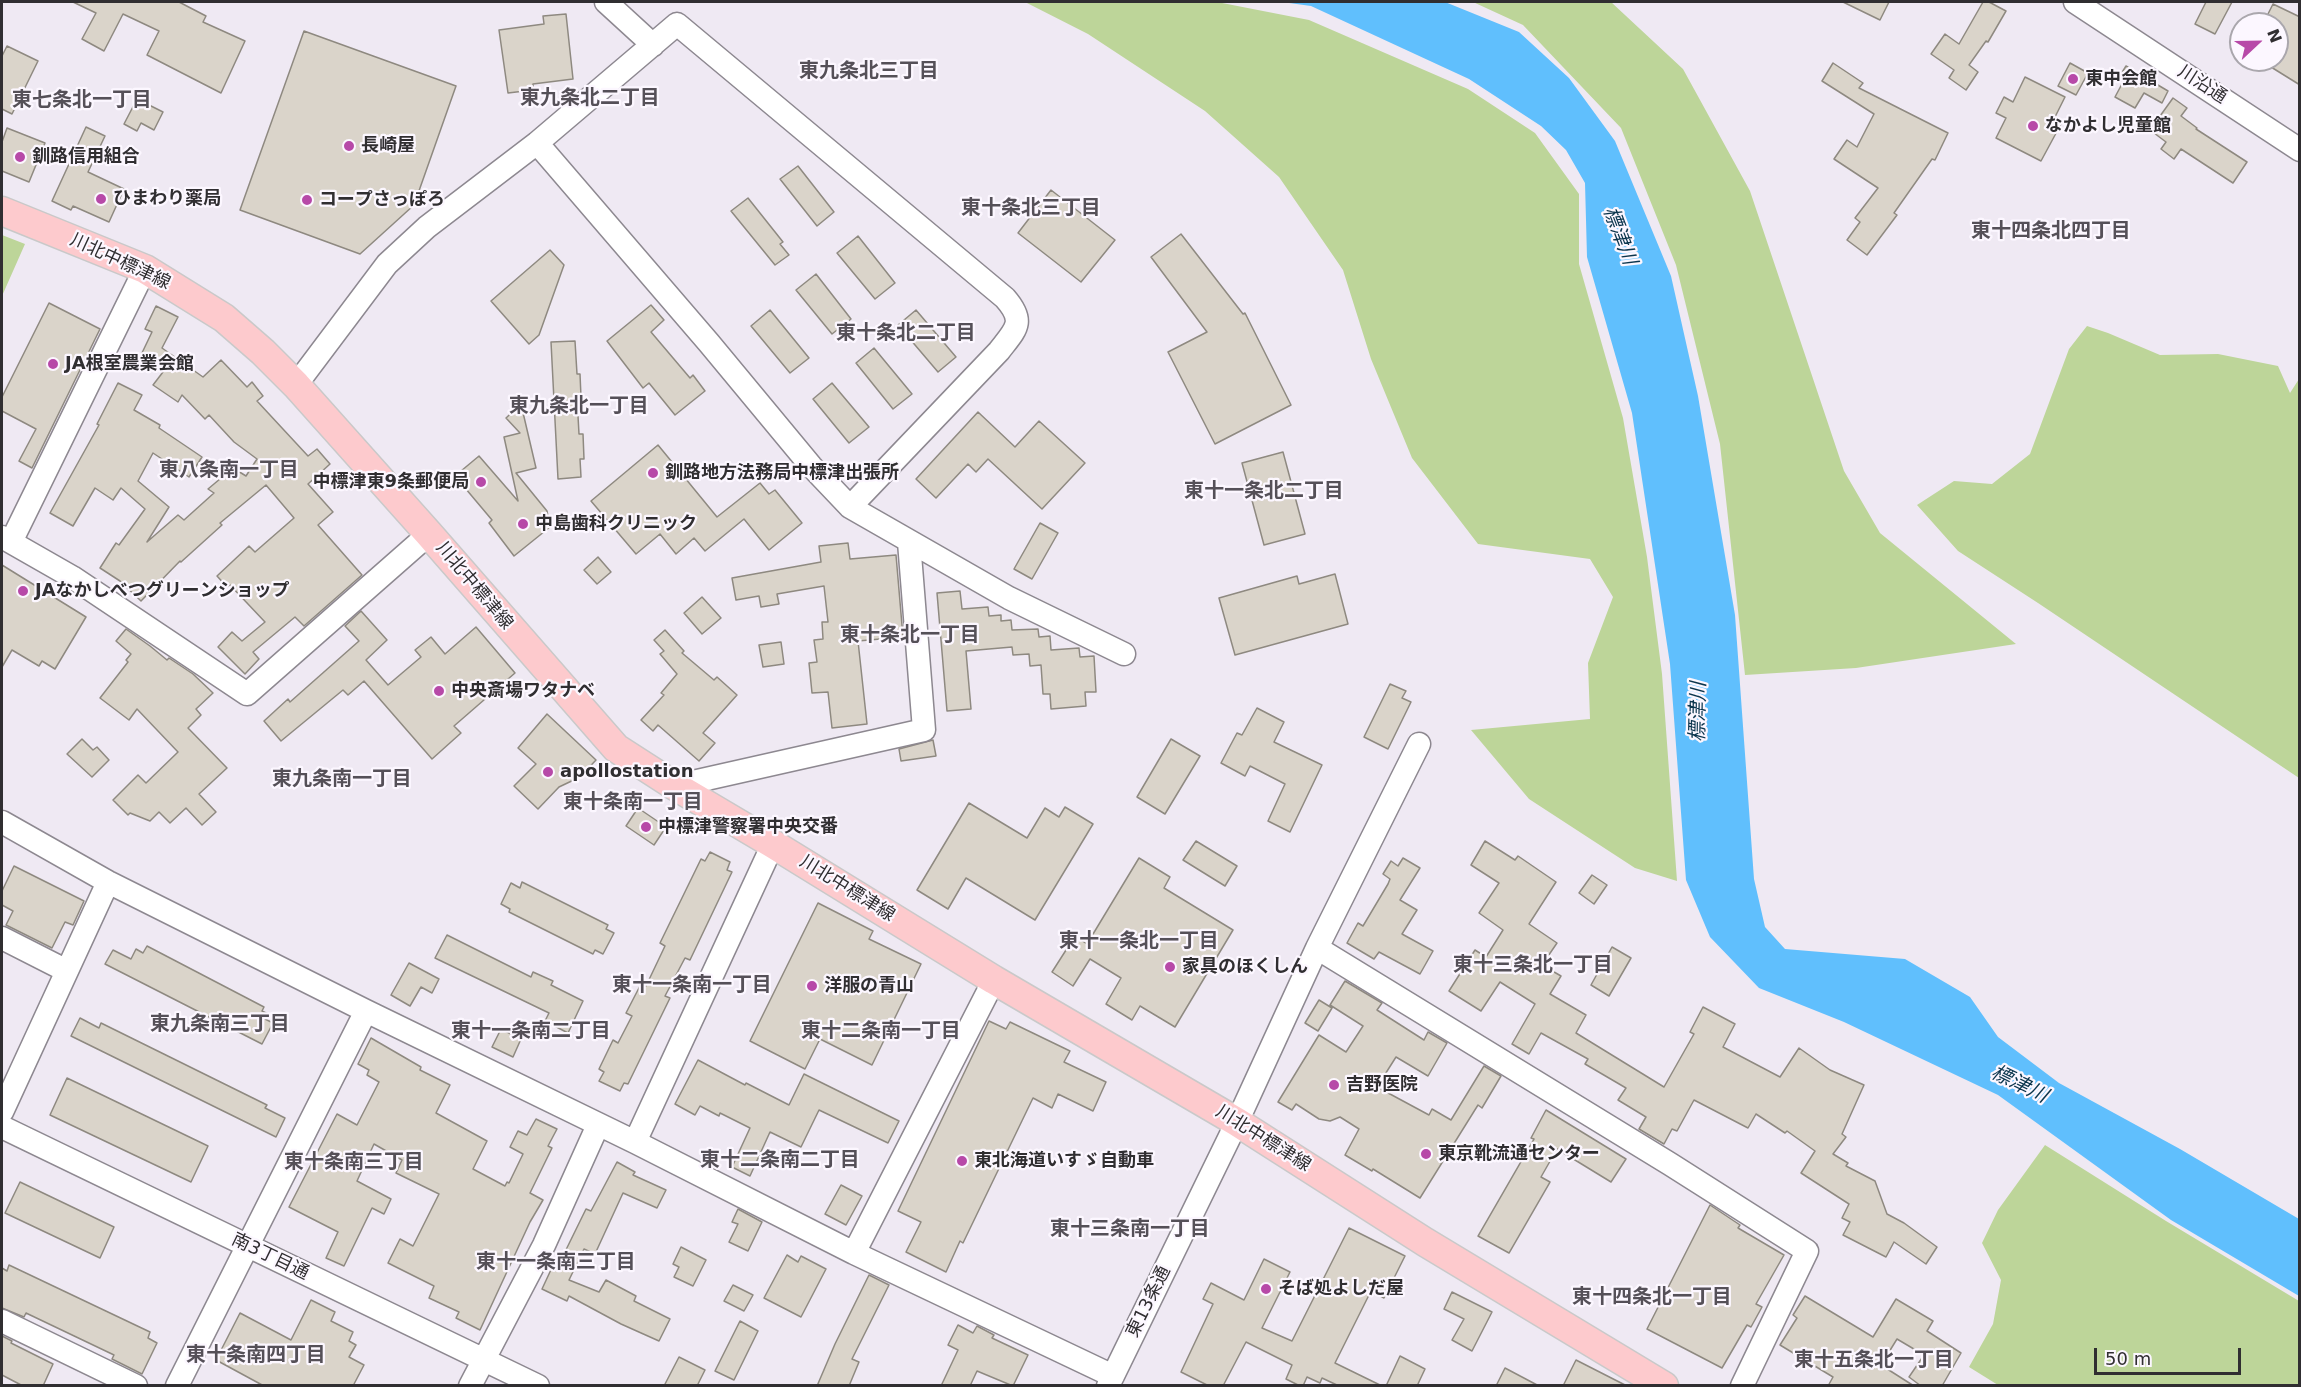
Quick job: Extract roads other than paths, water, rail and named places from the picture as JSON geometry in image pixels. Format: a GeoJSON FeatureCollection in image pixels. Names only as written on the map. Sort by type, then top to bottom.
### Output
{"type":"FeatureCollection","features":[{"type":"Feature","properties":{"kind":"main road","name":"川北中標津線"},"geometry":{"type":"LineString","coordinates":[[2,211],[145,269],[224,318],[263,352],[296,385],[429,534],[616,748],[994,980],[1237,1122],[1425,1242],[1664,1386]]}},
{"type":"Feature","properties":{"kind":"street"},"geometry":{"type":"LineString","coordinates":[[606,2],[653,45]]}},
{"type":"Feature","properties":{"kind":"street","name":"川沿通"},"geometry":{"type":"LineString","coordinates":[[2085,4],[2300,150]]}},
{"type":"Feature","properties":{"kind":"street"},"geometry":{"type":"LineString","coordinates":[[296,385],[387,264],[427,227],[537,143],[677,24],[1005,298],[1016,310],[1018,323],[999,351],[850,507]]}},
{"type":"Feature","properties":{"kind":"street"},"geometry":{"type":"LineString","coordinates":[[537,143],[811,466],[850,507],[1009,598],[1124,654]]}},
{"type":"Feature","properties":{"kind":"street"},"geometry":{"type":"LineString","coordinates":[[145,269],[6,539],[72,577],[247,694],[429,534]]}},
{"type":"Feature","properties":{"kind":"street"},"geometry":{"type":"LineString","coordinates":[[675,786],[924,730],[909,542]]}},
{"type":"Feature","properties":{"kind":"street","name":"東13条通"},"geometry":{"type":"LineString","coordinates":[[1110,1381],[1237,1122],[1317,948],[1419,744]]}},
{"type":"Feature","properties":{"kind":"street"},"geometry":{"type":"LineString","coordinates":[[2,822],[108,882],[635,1142],[1110,1381]]}},
{"type":"Feature","properties":{"kind":"street"},"geometry":{"type":"LineString","coordinates":[[635,1142],[773,844]]}},
{"type":"Feature","properties":{"kind":"street"},"geometry":{"type":"LineString","coordinates":[[2,1112],[108,882]]}},
{"type":"Feature","properties":{"kind":"street"},"geometry":{"type":"LineString","coordinates":[[2,938],[67,971]]}},
{"type":"Feature","properties":{"kind":"street"},"geometry":{"type":"LineString","coordinates":[[1317,948],[1670,1164],[1807,1251],[1742,1386]]}},
{"type":"Feature","properties":{"kind":"street"},"geometry":{"type":"LineString","coordinates":[[854,1253],[994,980]]}},
{"type":"Feature","properties":{"kind":"street"},"geometry":{"type":"LineString","coordinates":[[177,1386],[366,1011]]}},
{"type":"Feature","properties":{"kind":"street"},"geometry":{"type":"LineString","coordinates":[[470,1386],[544,1245],[598,1125]]}},
{"type":"Feature","properties":{"kind":"street","name":"南3丁目通"},"geometry":{"type":"LineString","coordinates":[[2,1127],[538,1386]]}},
{"type":"Feature","properties":{"kind":"street"},"geometry":{"type":"LineString","coordinates":[[2,1321],[136,1386]]}},
{"type":"Feature","properties":{"kind":"water","name":"標津川"},"geometry":{"type":"Polygon","coordinates":[[[1282,2],[1445,2],[1519,32],[1569,78],[1615,141],[1671,276],[1698,396],[1735,615],[1754,879],[1765,927],[1785,949],[1905,959],[1970,997],[1998,1037],[2059,1083],[2180,1149],[2299,1219],[2299,1296],[2171,1220],[1998,1095],[1844,1022],[1759,988],[1710,937],[1686,880],[1670,664],[1632,413],[1587,257],[1585,183],[1566,150],[1541,126],[1469,79],[1311,6],[1282,2]]]}},
{"type":"Feature","properties":{"kind":"place","name":"東中会館"},"geometry":{"type":"Point","coordinates":[2073,79]}},
{"type":"Feature","properties":{"kind":"place","name":"なかよし児童館"},"geometry":{"type":"Point","coordinates":[2033,126]}},
{"type":"Feature","properties":{"kind":"place","name":"長崎屋"},"geometry":{"type":"Point","coordinates":[349,146]}},
{"type":"Feature","properties":{"kind":"place","name":"釧路信用組合"},"geometry":{"type":"Point","coordinates":[20,157]}},
{"type":"Feature","properties":{"kind":"place","name":"ひまわり薬局"},"geometry":{"type":"Point","coordinates":[101,199]}},
{"type":"Feature","properties":{"kind":"place","name":"コープさっぽろ"},"geometry":{"type":"Point","coordinates":[307,200]}},
{"type":"Feature","properties":{"kind":"place","name":"JA根室農業会館"},"geometry":{"type":"Point","coordinates":[53,364]}},
{"type":"Feature","properties":{"kind":"place","name":"釧路地方法務局中標津出張所"},"geometry":{"type":"Point","coordinates":[653,473]}},
{"type":"Feature","properties":{"kind":"place","name":"中標津東9条郵便局"},"geometry":{"type":"Point","coordinates":[481,482]}},
{"type":"Feature","properties":{"kind":"place","name":"中島歯科クリニック"},"geometry":{"type":"Point","coordinates":[523,524]}},
{"type":"Feature","properties":{"kind":"place","name":"JAなかしべつグリーンショップ"},"geometry":{"type":"Point","coordinates":[23,591]}},
{"type":"Feature","properties":{"kind":"place","name":"中央斎場ワタナベ"},"geometry":{"type":"Point","coordinates":[439,691]}},
{"type":"Feature","properties":{"kind":"place","name":"apollostation"},"geometry":{"type":"Point","coordinates":[548,772]}},
{"type":"Feature","properties":{"kind":"place","name":"中標津警察署中央交番"},"geometry":{"type":"Point","coordinates":[646,827]}},
{"type":"Feature","properties":{"kind":"place","name":"家具のほくしん"},"geometry":{"type":"Point","coordinates":[1170,967]}},
{"type":"Feature","properties":{"kind":"place","name":"洋服の青山"},"geometry":{"type":"Point","coordinates":[812,986]}},
{"type":"Feature","properties":{"kind":"place","name":"吉野医院"},"geometry":{"type":"Point","coordinates":[1334,1085]}},
{"type":"Feature","properties":{"kind":"place","name":"東京靴流通センター"},"geometry":{"type":"Point","coordinates":[1426,1154]}},
{"type":"Feature","properties":{"kind":"place","name":"東北海道いすゞ自動車"},"geometry":{"type":"Point","coordinates":[962,1161]}},
{"type":"Feature","properties":{"kind":"place","name":"そば処よしだ屋"},"geometry":{"type":"Point","coordinates":[1266,1289]}},
{"type":"Feature","properties":{"kind":"district","name":"東九条北三丁目"},"geometry":{"type":"Point","coordinates":[869,72]}},
{"type":"Feature","properties":{"kind":"district","name":"東九条北二丁目"},"geometry":{"type":"Point","coordinates":[590,99]}},
{"type":"Feature","properties":{"kind":"district","name":"東七条北一丁目"},"geometry":{"type":"Point","coordinates":[82,101]}},
{"type":"Feature","properties":{"kind":"district","name":"東十条北三丁目"},"geometry":{"type":"Point","coordinates":[1031,209]}},
{"type":"Feature","properties":{"kind":"district","name":"東十四条北四丁目"},"geometry":{"type":"Point","coordinates":[2051,232]}},
{"type":"Feature","properties":{"kind":"district","name":"東十条北二丁目"},"geometry":{"type":"Point","coordinates":[906,334]}},
{"type":"Feature","properties":{"kind":"district","name":"東九条北一丁目"},"geometry":{"type":"Point","coordinates":[579,407]}},
{"type":"Feature","properties":{"kind":"district","name":"東八条南一丁目"},"geometry":{"type":"Point","coordinates":[229,471]}},
{"type":"Feature","properties":{"kind":"district","name":"東十一条北二丁目"},"geometry":{"type":"Point","coordinates":[1264,492]}},
{"type":"Feature","properties":{"kind":"district","name":"東十条北一丁目"},"geometry":{"type":"Point","coordinates":[910,636]}},
{"type":"Feature","properties":{"kind":"district","name":"東九条南一丁目"},"geometry":{"type":"Point","coordinates":[342,780]}},
{"type":"Feature","properties":{"kind":"district","name":"東十条南一丁目"},"geometry":{"type":"Point","coordinates":[633,803]}},
{"type":"Feature","properties":{"kind":"district","name":"東十一条北一丁目"},"geometry":{"type":"Point","coordinates":[1139,942]}},
{"type":"Feature","properties":{"kind":"district","name":"東十三条北一丁目"},"geometry":{"type":"Point","coordinates":[1533,966]}},
{"type":"Feature","properties":{"kind":"district","name":"東十一条南一丁目"},"geometry":{"type":"Point","coordinates":[692,986]}},
{"type":"Feature","properties":{"kind":"district","name":"東九条南三丁目"},"geometry":{"type":"Point","coordinates":[220,1025]}},
{"type":"Feature","properties":{"kind":"district","name":"東十一条南二丁目"},"geometry":{"type":"Point","coordinates":[531,1032]}},
{"type":"Feature","properties":{"kind":"district","name":"東十二条南一丁目"},"geometry":{"type":"Point","coordinates":[881,1032]}},
{"type":"Feature","properties":{"kind":"district","name":"東十二条南二丁目"},"geometry":{"type":"Point","coordinates":[780,1161]}},
{"type":"Feature","properties":{"kind":"district","name":"東十条南三丁目"},"geometry":{"type":"Point","coordinates":[354,1163]}},
{"type":"Feature","properties":{"kind":"district","name":"東十三条南一丁目"},"geometry":{"type":"Point","coordinates":[1130,1230]}},
{"type":"Feature","properties":{"kind":"district","name":"東十一条南三丁目"},"geometry":{"type":"Point","coordinates":[556,1263]}},
{"type":"Feature","properties":{"kind":"district","name":"東十四条北一丁目"},"geometry":{"type":"Point","coordinates":[1652,1298]}},
{"type":"Feature","properties":{"kind":"district","name":"東十条南四丁目"},"geometry":{"type":"Point","coordinates":[256,1356]}},
{"type":"Feature","properties":{"kind":"district","name":"東十五条北一丁目"},"geometry":{"type":"Point","coordinates":[1874,1361]}}]}
